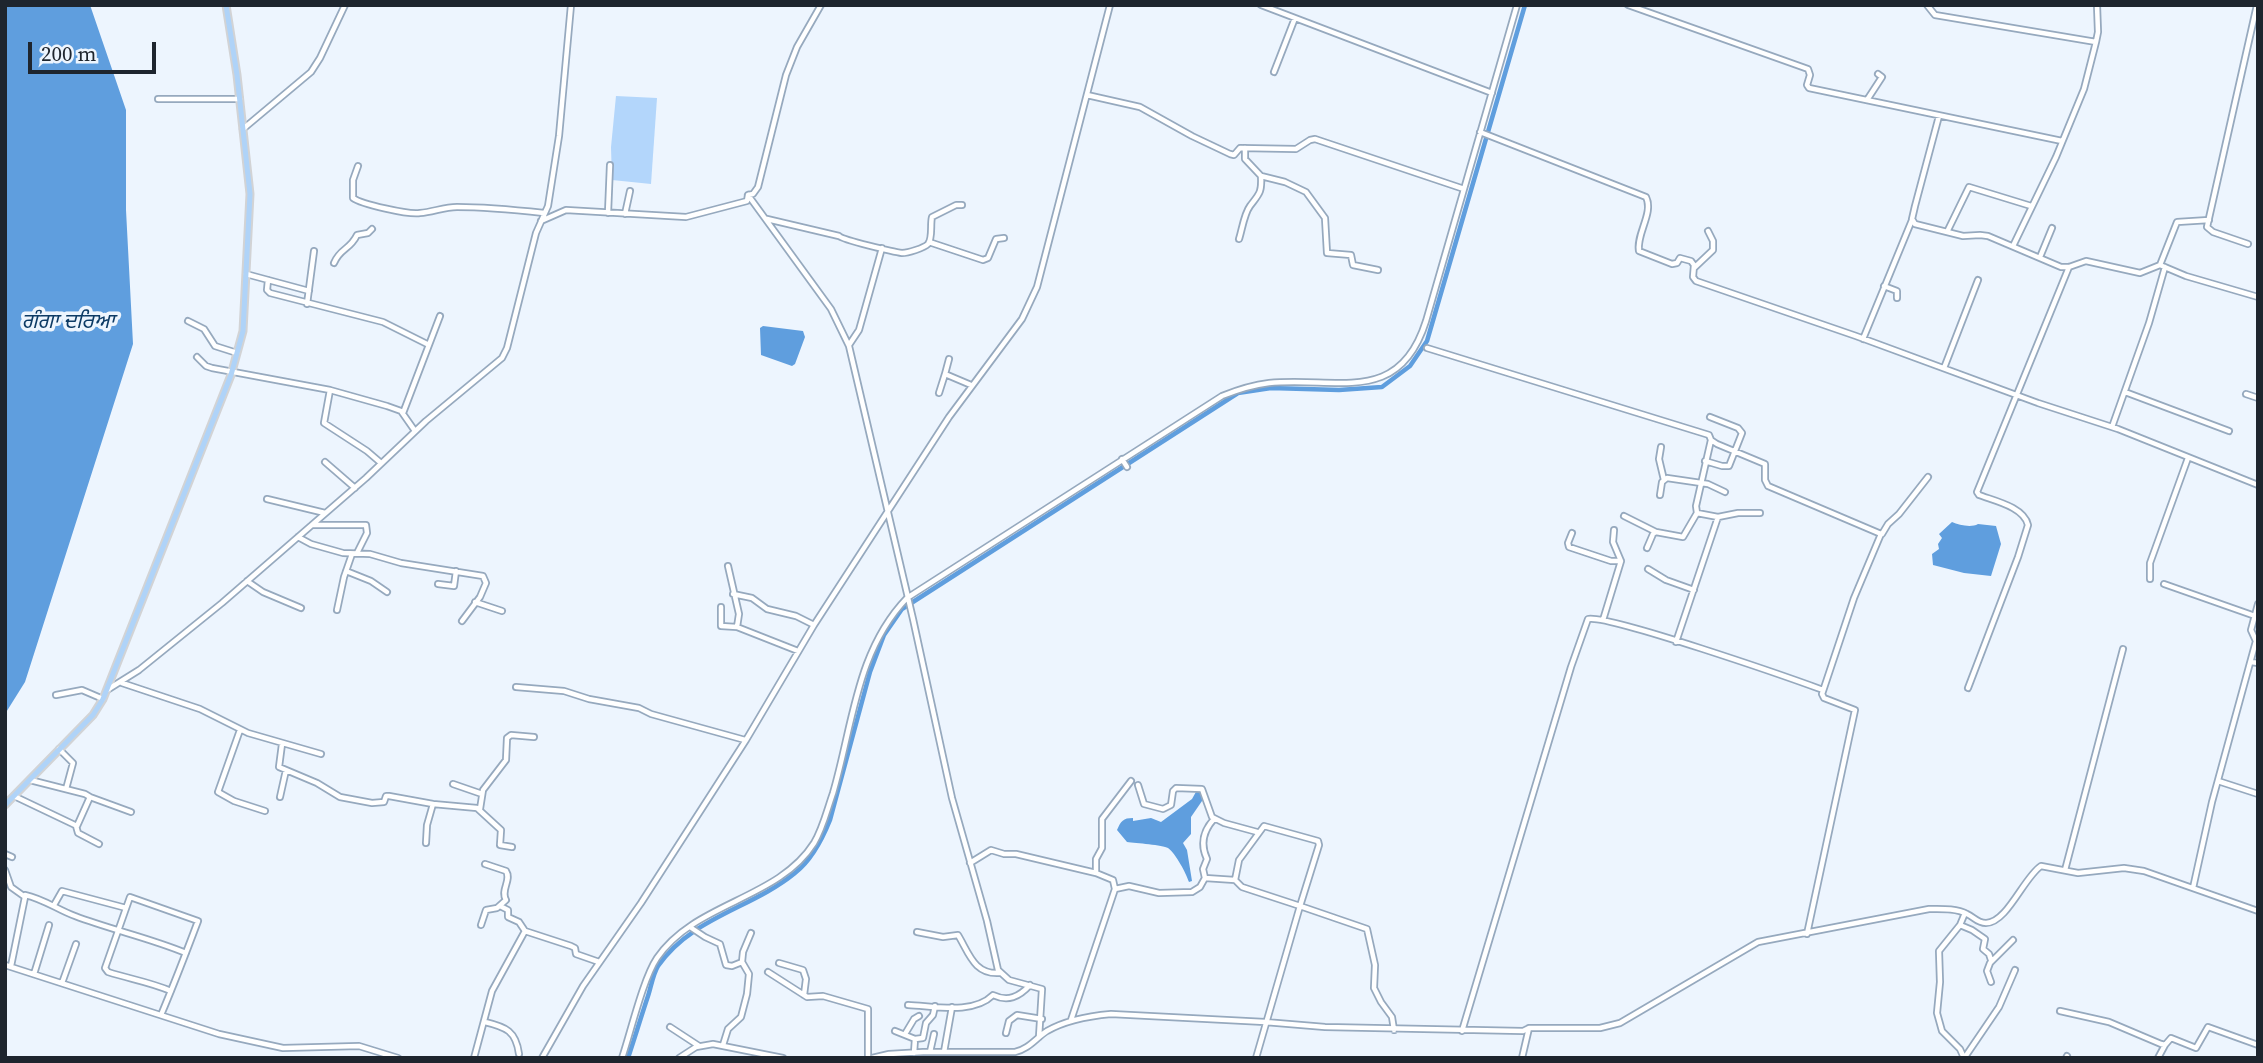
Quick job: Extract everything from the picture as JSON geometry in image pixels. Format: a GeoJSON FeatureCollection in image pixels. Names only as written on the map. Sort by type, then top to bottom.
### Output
{"type":"FeatureCollection","features":[{"type":"Feature","properties":{"kind":"main road"},"geometry":{"type":"LineString","coordinates":[[5,805],[93,715],[103,699],[238,353],[243,331],[250,194],[226,5]]}},
{"type":"Feature","properties":{"kind":"street"},"geometry":{"type":"LineString","coordinates":[[243,129],[311,72],[345,5]]}},
{"type":"Feature","properties":{"kind":"street"},"geometry":{"type":"LineString","coordinates":[[107,690],[161,653],[247,581],[505,354],[540,221],[548,206],[559,136],[571,5]]}},
{"type":"Feature","properties":{"kind":"street"},"geometry":{"type":"LineString","coordinates":[[748,195],[753,194],[758,187],[792,59],[821,5]]}},
{"type":"Feature","properties":{"kind":"street"},"geometry":{"type":"LineString","coordinates":[[542,1058],[583,986],[641,903],[746,740],[814,625],[888,511],[971,385],[1022,319],[1037,287],[1110,5]]}},
{"type":"Feature","properties":{"kind":"street"},"geometry":{"type":"LineString","coordinates":[[1261,5],[1492,93]]}},
{"type":"Feature","properties":{"kind":"street"},"geometry":{"type":"LineString","coordinates":[[622,1058],[655,962],[669,945],[691,928],[778,878],[799,862],[813,845],[827,814],[864,670],[878,635],[893,612],[908,599],[1124,463],[1205,406],[1237,390],[1271,383],[1367,382],[1390,374],[1403,364],[1421,337],[1464,189],[1485,134],[1492,93],[1517,5]]}},
{"type":"Feature","properties":{"kind":"street"},"geometry":{"type":"LineString","coordinates":[[1628,5],[1808,69],[1809,88],[2062,141]]}},
{"type":"Feature","properties":{"kind":"street"},"geometry":{"type":"LineString","coordinates":[[1927,5],[1935,15],[2096,42]]}},
{"type":"Feature","properties":{"kind":"street"},"geometry":{"type":"LineString","coordinates":[[2013,246],[2084,89],[2098,32],[2096,5]]}},
{"type":"Feature","properties":{"kind":"street"},"geometry":{"type":"LineString","coordinates":[[2248,244],[2208,230],[2257,5]]}},
{"type":"Feature","properties":{"kind":"street"},"geometry":{"type":"LineString","coordinates":[[1274,72],[1295,19]]}},
{"type":"Feature","properties":{"kind":"street"},"geometry":{"type":"LineString","coordinates":[[1867,100],[1882,77],[1878,74]]}},
{"type":"Feature","properties":{"kind":"street"},"geometry":{"type":"LineString","coordinates":[[1087,95],[1140,107],[1192,136],[1234,155],[1240,148],[1296,149],[1315,139],[1464,189]]}},
{"type":"Feature","properties":{"kind":"street"},"geometry":{"type":"LineString","coordinates":[[158,99],[240,99]]}},
{"type":"Feature","properties":{"kind":"street"},"geometry":{"type":"LineString","coordinates":[[1863,339],[1912,219],[1939,116]]}},
{"type":"Feature","properties":{"kind":"street"},"geometry":{"type":"LineString","coordinates":[[1485,134],[1646,197],[1648,207],[1639,240],[1639,251],[1672,264],[1677,263],[1680,258],[1688,260],[1693,263],[1693,277],[1696,281],[2112,427],[2258,485]]}},
{"type":"Feature","properties":{"kind":"street"},"geometry":{"type":"LineString","coordinates":[[1245,148],[1245,159],[1261,176],[1285,182],[1306,192],[1325,218],[1327,253],[1351,256],[1353,265],[1378,270]]}},
{"type":"Feature","properties":{"kind":"street"},"geometry":{"type":"LineString","coordinates":[[608,213],[610,165]]}},
{"type":"Feature","properties":{"kind":"street"},"geometry":{"type":"LineString","coordinates":[[358,166],[352,195],[357,201],[381,206],[389,211],[415,213],[445,207],[544,212]]}},
{"type":"Feature","properties":{"kind":"street"},"geometry":{"type":"LineString","coordinates":[[1239,239],[1250,207],[1261,191],[1261,176]]}},
{"type":"Feature","properties":{"kind":"street"},"geometry":{"type":"LineString","coordinates":[[1947,232],[1969,187],[2031,206]]}},
{"type":"Feature","properties":{"kind":"street"},"geometry":{"type":"LineString","coordinates":[[625,214],[630,191]]}},
{"type":"Feature","properties":{"kind":"street"},"geometry":{"type":"LineString","coordinates":[[540,221],[566,210],[686,217],[738,205],[747,201],[748,195]]}},
{"type":"Feature","properties":{"kind":"street"},"geometry":{"type":"LineString","coordinates":[[748,195],[831,309],[849,346],[911,609],[951,797],[1000,973],[1009,980],[1040,988],[1043,992],[1039,1037]]}},
{"type":"Feature","properties":{"kind":"street"},"geometry":{"type":"LineString","coordinates":[[929,242],[932,217],[956,205],[962,205]]}},
{"type":"Feature","properties":{"kind":"street"},"geometry":{"type":"LineString","coordinates":[[766,218],[839,236],[845,241],[907,253],[929,242],[983,260],[988,258],[996,239],[1004,238]]}},
{"type":"Feature","properties":{"kind":"street"},"geometry":{"type":"LineString","coordinates":[[1912,219],[1917,225],[1963,236],[1981,235],[2061,267],[2086,261],[2140,273],[2163,266],[2186,276],[2258,297]]}},
{"type":"Feature","properties":{"kind":"street"},"geometry":{"type":"LineString","coordinates":[[2112,427],[2156,302],[2163,266],[2177,222],[2209,220]]}},
{"type":"Feature","properties":{"kind":"street"},"geometry":{"type":"LineString","coordinates":[[2040,257],[2052,228]]}},
{"type":"Feature","properties":{"kind":"street"},"geometry":{"type":"LineString","coordinates":[[334,263],[339,253],[351,247],[358,235],[368,233],[372,229]]}},
{"type":"Feature","properties":{"kind":"street"},"geometry":{"type":"LineString","coordinates":[[1694,268],[1713,250],[1708,231]]}},
{"type":"Feature","properties":{"kind":"street"},"geometry":{"type":"LineString","coordinates":[[849,346],[859,330],[882,248]]}},
{"type":"Feature","properties":{"kind":"street"},"geometry":{"type":"LineString","coordinates":[[307,304],[314,251]]}},
{"type":"Feature","properties":{"kind":"street"},"geometry":{"type":"LineString","coordinates":[[1968,688],[2028,525],[2025,517],[2007,505],[1977,493],[2069,267]]}},
{"type":"Feature","properties":{"kind":"street"},"geometry":{"type":"LineString","coordinates":[[246,274],[309,292]]}},
{"type":"Feature","properties":{"kind":"street"},"geometry":{"type":"LineString","coordinates":[[268,280],[268,292],[383,322],[429,345]]}},
{"type":"Feature","properties":{"kind":"street"},"geometry":{"type":"LineString","coordinates":[[1944,368],[1978,280]]}},
{"type":"Feature","properties":{"kind":"street"},"geometry":{"type":"LineString","coordinates":[[1884,286],[1897,291],[1897,298]]}},
{"type":"Feature","properties":{"kind":"street"},"geometry":{"type":"LineString","coordinates":[[403,413],[440,316]]}},
{"type":"Feature","properties":{"kind":"street"},"geometry":{"type":"LineString","coordinates":[[188,321],[204,329],[215,346],[238,353]]}},
{"type":"Feature","properties":{"kind":"street"},"geometry":{"type":"LineString","coordinates":[[1427,348],[1709,435],[1711,440],[1765,464],[1765,480],[1768,486],[1882,535]]}},
{"type":"Feature","properties":{"kind":"street"},"geometry":{"type":"LineString","coordinates":[[197,357],[206,366],[232,373],[330,390],[387,406],[403,413],[415,431]]}},
{"type":"Feature","properties":{"kind":"street"},"geometry":{"type":"LineString","coordinates":[[939,393],[949,359]]}},
{"type":"Feature","properties":{"kind":"street"},"geometry":{"type":"LineString","coordinates":[[945,374],[971,385]]}},
{"type":"Feature","properties":{"kind":"street"},"geometry":{"type":"LineString","coordinates":[[330,390],[324,423],[381,463]]}},
{"type":"Feature","properties":{"kind":"street"},"geometry":{"type":"LineString","coordinates":[[2125,392],[2229,431]]}},
{"type":"Feature","properties":{"kind":"street"},"geometry":{"type":"LineString","coordinates":[[2246,394],[2258,398]]}},
{"type":"Feature","properties":{"kind":"street"},"geometry":{"type":"LineString","coordinates":[[1705,461],[1728,466],[1741,437],[1741,429],[1710,417]]}},
{"type":"Feature","properties":{"kind":"street"},"geometry":{"type":"LineString","coordinates":[[1624,516],[1656,531],[1681,538],[1697,513],[1696,506],[1711,440]]}},
{"type":"Feature","properties":{"kind":"street"},"geometry":{"type":"LineString","coordinates":[[1660,495],[1664,480],[1659,459],[1661,447]]}},
{"type":"Feature","properties":{"kind":"street"},"geometry":{"type":"LineString","coordinates":[[2150,579],[2150,563],[2188,458]]}},
{"type":"Feature","properties":{"kind":"street"},"geometry":{"type":"LineString","coordinates":[[325,463],[355,488]]}},
{"type":"Feature","properties":{"kind":"street"},"geometry":{"type":"LineString","coordinates":[[1807,933],[1855,710],[1823,698],[1824,691],[1854,598],[1882,535],[1888,524],[1928,477]]}},
{"type":"Feature","properties":{"kind":"street"},"geometry":{"type":"LineString","coordinates":[[1664,480],[1670,478],[1712,485],[1725,492]]}},
{"type":"Feature","properties":{"kind":"street"},"geometry":{"type":"LineString","coordinates":[[267,499],[325,513]]}},
{"type":"Feature","properties":{"kind":"street"},"geometry":{"type":"LineString","coordinates":[[1697,513],[1718,517],[1760,513]]}},
{"type":"Feature","properties":{"kind":"street"},"geometry":{"type":"LineString","coordinates":[[1676,642],[1718,517]]}},
{"type":"Feature","properties":{"kind":"street"},"geometry":{"type":"LineString","coordinates":[[312,525],[366,525],[367,533],[346,571],[337,610]]}},
{"type":"Feature","properties":{"kind":"street"},"geometry":{"type":"LineString","coordinates":[[1603,620],[1621,561],[1613,542],[1614,530]]}},
{"type":"Feature","properties":{"kind":"street"},"geometry":{"type":"LineString","coordinates":[[1647,548],[1656,531]]}},
{"type":"Feature","properties":{"kind":"street"},"geometry":{"type":"LineString","coordinates":[[1572,533],[1567,543],[1569,547],[1611,561],[1621,561]]}},
{"type":"Feature","properties":{"kind":"street"},"geometry":{"type":"LineString","coordinates":[[298,537],[343,554],[355,553],[484,577],[486,583],[481,596],[462,621]]}},
{"type":"Feature","properties":{"kind":"street"},"geometry":{"type":"LineString","coordinates":[[728,566],[738,614],[737,627]]}},
{"type":"Feature","properties":{"kind":"street"},"geometry":{"type":"LineString","coordinates":[[1648,569],[1666,580],[1694,590]]}},
{"type":"Feature","properties":{"kind":"street"},"geometry":{"type":"LineString","coordinates":[[346,571],[371,581],[387,592]]}},
{"type":"Feature","properties":{"kind":"street"},"geometry":{"type":"LineString","coordinates":[[438,584],[454,586],[456,571]]}},
{"type":"Feature","properties":{"kind":"street"},"geometry":{"type":"LineString","coordinates":[[247,581],[262,592],[301,608]]}},
{"type":"Feature","properties":{"kind":"street"},"geometry":{"type":"LineString","coordinates":[[2164,584],[2255,616]]}},
{"type":"Feature","properties":{"kind":"street"},"geometry":{"type":"LineString","coordinates":[[732,593],[752,598],[767,609],[796,616],[814,625]]}},
{"type":"Feature","properties":{"kind":"street"},"geometry":{"type":"LineString","coordinates":[[475,602],[502,611]]}},
{"type":"Feature","properties":{"kind":"street"},"geometry":{"type":"LineString","coordinates":[[2193,888],[2218,781],[2256,641],[2251,632],[2258,604]]}},
{"type":"Feature","properties":{"kind":"street"},"geometry":{"type":"LineString","coordinates":[[721,607],[721,626],[737,627],[797,654]]}},
{"type":"Feature","properties":{"kind":"street"},"geometry":{"type":"LineString","coordinates":[[1462,1031],[1586,622],[1591,618],[1603,620],[1770,670],[1824,691]]}},
{"type":"Feature","properties":{"kind":"street"},"geometry":{"type":"LineString","coordinates":[[2065,870],[2123,649]]}},
{"type":"Feature","properties":{"kind":"street"},"geometry":{"type":"LineString","coordinates":[[2251,662],[2258,663]]}},
{"type":"Feature","properties":{"kind":"street"},"geometry":{"type":"LineString","coordinates":[[121,682],[200,709],[240,730],[321,754]]}},
{"type":"Feature","properties":{"kind":"street"},"geometry":{"type":"LineString","coordinates":[[516,687],[564,691],[589,699],[639,708],[651,714],[746,740]]}},
{"type":"Feature","properties":{"kind":"street"},"geometry":{"type":"LineString","coordinates":[[56,695],[82,690],[103,699]]}},
{"type":"Feature","properties":{"kind":"street"},"geometry":{"type":"LineString","coordinates":[[240,730],[218,792],[234,801],[265,811]]}},
{"type":"Feature","properties":{"kind":"street"},"geometry":{"type":"LineString","coordinates":[[480,809],[485,786],[506,760],[507,738],[512,735],[534,737]]}},
{"type":"Feature","properties":{"kind":"street"},"geometry":{"type":"LineString","coordinates":[[282,744],[278,765],[340,797],[372,803],[384,802],[387,796],[480,809],[499,827],[500,845],[512,847]]}},
{"type":"Feature","properties":{"kind":"street"},"geometry":{"type":"LineString","coordinates":[[59,749],[73,762],[66,789]]}},
{"type":"Feature","properties":{"kind":"street"},"geometry":{"type":"LineString","coordinates":[[280,797],[286,770]]}},
{"type":"Feature","properties":{"kind":"street"},"geometry":{"type":"LineString","coordinates":[[30,780],[66,789],[131,812]]}},
{"type":"Feature","properties":{"kind":"street"},"geometry":{"type":"LineString","coordinates":[[2218,781],[2258,794]]}},
{"type":"Feature","properties":{"kind":"street"},"geometry":{"type":"LineString","coordinates":[[1096,873],[1096,859],[1102,848],[1102,819],[1132,782]]}},
{"type":"Feature","properties":{"kind":"street"},"geometry":{"type":"LineString","coordinates":[[453,784],[482,794]]}},
{"type":"Feature","properties":{"kind":"street"},"geometry":{"type":"LineString","coordinates":[[1138,785],[1143,804],[1163,809],[1171,804],[1176,788],[1202,789],[1209,812],[1215,818],[1257,832]]}},
{"type":"Feature","properties":{"kind":"street"},"geometry":{"type":"LineString","coordinates":[[13,796],[76,825]]}},
{"type":"Feature","properties":{"kind":"street"},"geometry":{"type":"LineString","coordinates":[[76,825],[79,825],[90,797]]}},
{"type":"Feature","properties":{"kind":"street"},"geometry":{"type":"LineString","coordinates":[[426,843],[427,824],[433,804]]}},
{"type":"Feature","properties":{"kind":"street"},"geometry":{"type":"LineString","coordinates":[[1115,889],[1129,886],[1159,894],[1198,890],[1205,878],[1203,869],[1207,859],[1202,846],[1208,827],[1215,818]]}},
{"type":"Feature","properties":{"kind":"street"},"geometry":{"type":"LineString","coordinates":[[76,825],[78,833],[99,844]]}},
{"type":"Feature","properties":{"kind":"street"},"geometry":{"type":"LineString","coordinates":[[1235,880],[1239,860],[1257,832],[1265,826],[1318,841],[1256,1058]]}},
{"type":"Feature","properties":{"kind":"street"},"geometry":{"type":"LineString","coordinates":[[971,863],[991,850],[1096,873],[1112,879],[1115,889],[1071,1020]]}},
{"type":"Feature","properties":{"kind":"street"},"geometry":{"type":"LineString","coordinates":[[5,854],[12,857]]}},
{"type":"Feature","properties":{"kind":"street"},"geometry":{"type":"LineString","coordinates":[[481,925],[486,909],[506,900],[504,894],[509,874],[485,864]]}},
{"type":"Feature","properties":{"kind":"street"},"geometry":{"type":"LineString","coordinates":[[768,972],[804,996],[823,996],[868,1009],[870,1058],[930,1052],[996,1055],[1020,1051],[1071,1020],[1111,1014],[1394,1030],[1523,1031],[1529,1028],[1612,1027],[1758,942],[1929,909],[1948,909],[1965,913],[1982,923],[1992,922],[2007,909],[2038,866],[2091,872],[2128,868],[2258,911]]}},
{"type":"Feature","properties":{"kind":"street"},"geometry":{"type":"LineString","coordinates":[[5,870],[11,887],[25,895],[54,905],[74,916],[163,943],[186,953]]}},
{"type":"Feature","properties":{"kind":"street"},"geometry":{"type":"LineString","coordinates":[[1205,878],[1235,880],[1242,887],[1367,929],[1375,965],[1374,988],[1392,1017],[1394,1030]]}},
{"type":"Feature","properties":{"kind":"street"},"geometry":{"type":"LineString","coordinates":[[54,905],[62,891],[126,908]]}},
{"type":"Feature","properties":{"kind":"street"},"geometry":{"type":"LineString","coordinates":[[25,895],[8,966],[219,1034],[283,1048],[359,1046],[398,1058]]}},
{"type":"Feature","properties":{"kind":"street"},"geometry":{"type":"LineString","coordinates":[[161,1015],[171,991],[186,953],[198,921],[130,897],[106,970],[138,982],[146,980],[171,991]]}},
{"type":"Feature","properties":{"kind":"street"},"geometry":{"type":"LineString","coordinates":[[499,905],[508,910],[508,916],[519,922],[525,931],[571,946],[575,948],[576,954],[599,962]]}},
{"type":"Feature","properties":{"kind":"street"},"geometry":{"type":"LineString","coordinates":[[1965,913],[1960,925],[1939,951],[1937,1013],[1940,1026],[1964,1058],[1999,1007],[2015,970]]}},
{"type":"Feature","properties":{"kind":"street"},"geometry":{"type":"LineString","coordinates":[[34,974],[49,925]]}},
{"type":"Feature","properties":{"kind":"street"},"geometry":{"type":"LineString","coordinates":[[1960,925],[1985,939],[1983,948],[1992,960]]}},
{"type":"Feature","properties":{"kind":"street"},"geometry":{"type":"LineString","coordinates":[[691,928],[720,944],[726,965],[742,962]]}},
{"type":"Feature","properties":{"kind":"street"},"geometry":{"type":"LineString","coordinates":[[474,1058],[495,985],[525,931]]}},
{"type":"Feature","properties":{"kind":"street"},"geometry":{"type":"LineString","coordinates":[[917,932],[943,937],[958,935],[969,957],[978,967],[989,973],[1000,973]]}},
{"type":"Feature","properties":{"kind":"street"},"geometry":{"type":"LineString","coordinates":[[723,1045],[728,1029],[741,1017],[747,994],[749,974],[742,962],[751,933]]}},
{"type":"Feature","properties":{"kind":"street"},"geometry":{"type":"LineString","coordinates":[[1991,982],[1987,971],[1992,960],[2013,940]]}},
{"type":"Feature","properties":{"kind":"street"},"geometry":{"type":"LineString","coordinates":[[62,983],[76,944]]}},
{"type":"Feature","properties":{"kind":"street"},"geometry":{"type":"LineString","coordinates":[[779,963],[803,970],[806,979],[804,996]]}},
{"type":"Feature","properties":{"kind":"street"},"geometry":{"type":"LineString","coordinates":[[908,1005],[952,1007],[980,1004],[987,1002],[993,995],[1015,997],[1030,985]]}},
{"type":"Feature","properties":{"kind":"street"},"geometry":{"type":"LineString","coordinates":[[895,1031],[915,1039],[924,1037],[925,1025],[933,1016],[935,1006]]}},
{"type":"Feature","properties":{"kind":"street"},"geometry":{"type":"LineString","coordinates":[[944,1052],[952,1007]]}},
{"type":"Feature","properties":{"kind":"street"},"geometry":{"type":"LineString","coordinates":[[2060,1011],[2109,1022],[2165,1045]]}},
{"type":"Feature","properties":{"kind":"street"},"geometry":{"type":"LineString","coordinates":[[1006,1033],[1009,1021],[1017,1015],[1042,1019]]}},
{"type":"Feature","properties":{"kind":"street"},"geometry":{"type":"LineString","coordinates":[[905,1034],[914,1019],[919,1016]]}},
{"type":"Feature","properties":{"kind":"street"},"geometry":{"type":"LineString","coordinates":[[485,1023],[504,1027],[509,1031],[518,1046],[519,1054]]}},
{"type":"Feature","properties":{"kind":"street"},"geometry":{"type":"LineString","coordinates":[[670,1027],[699,1046]]}},
{"type":"Feature","properties":{"kind":"street"},"geometry":{"type":"LineString","coordinates":[[2158,1058],[2171,1038],[2196,1048],[2208,1027],[2258,1045]]}},
{"type":"Feature","properties":{"kind":"street"},"geometry":{"type":"LineString","coordinates":[[1522,1058],[1529,1028]]}},
{"type":"Feature","properties":{"kind":"street"},"geometry":{"type":"LineString","coordinates":[[930,1052],[933,1034]]}},
{"type":"Feature","properties":{"kind":"street"},"geometry":{"type":"LineString","coordinates":[[914,1053],[915,1039]]}},
{"type":"Feature","properties":{"kind":"street"},"geometry":{"type":"LineString","coordinates":[[679,1058],[699,1046],[723,1045],[783,1058]]}},
{"type":"Feature","properties":{"kind":"shaded area"},"geometry":{"type":"Polygon","coordinates":[[[616,96],[657,98],[651,184],[612,180],[611,147],[616,96]]]}},
{"type":"Feature","properties":{"kind":"water","name":"ਗੰਗਾ ਦਰਿਆ"},"geometry":{"type":"Polygon","coordinates":[[[5,5],[90,5],[126,110],[126,210],[133,344],[25,682],[5,714],[5,5]]]}},
{"type":"Feature","properties":{"kind":"water"},"geometry":{"type":"Polygon","coordinates":[[[763,326],[803,331],[805,337],[795,364],[792,366],[761,355],[760,328],[763,326]]]}},
{"type":"Feature","properties":{"kind":"water"},"geometry":{"type":"Polygon","coordinates":[[[1952,522],[1965,526],[1996,526],[2001,544],[1991,576],[1933,565],[1932,554],[1939,549],[1938,544],[1942,538],[1939,534],[1952,522]]]}},
{"type":"Feature","properties":{"kind":"water"},"geometry":{"type":"Polygon","coordinates":[[[1197,790],[1202,791],[1202,801],[1191,817],[1191,834],[1183,843],[1187,850],[1192,881],[1189,882],[1168,848],[1127,842],[1117,830],[1125,819],[1133,818],[1133,821],[1151,818],[1161,822],[1192,799],[1197,790]]]}},
{"type":"Feature","properties":{"kind":"waterway"},"geometry":{"type":"LineString","coordinates":[[628,1058],[655,973],[672,949],[705,925],[778,885],[801,868],[816,849],[830,820],[870,672],[884,635],[902,609],[1238,393],[1271,388],[1339,390],[1382,387],[1410,366],[1427,341],[1525,5]]}}]}
